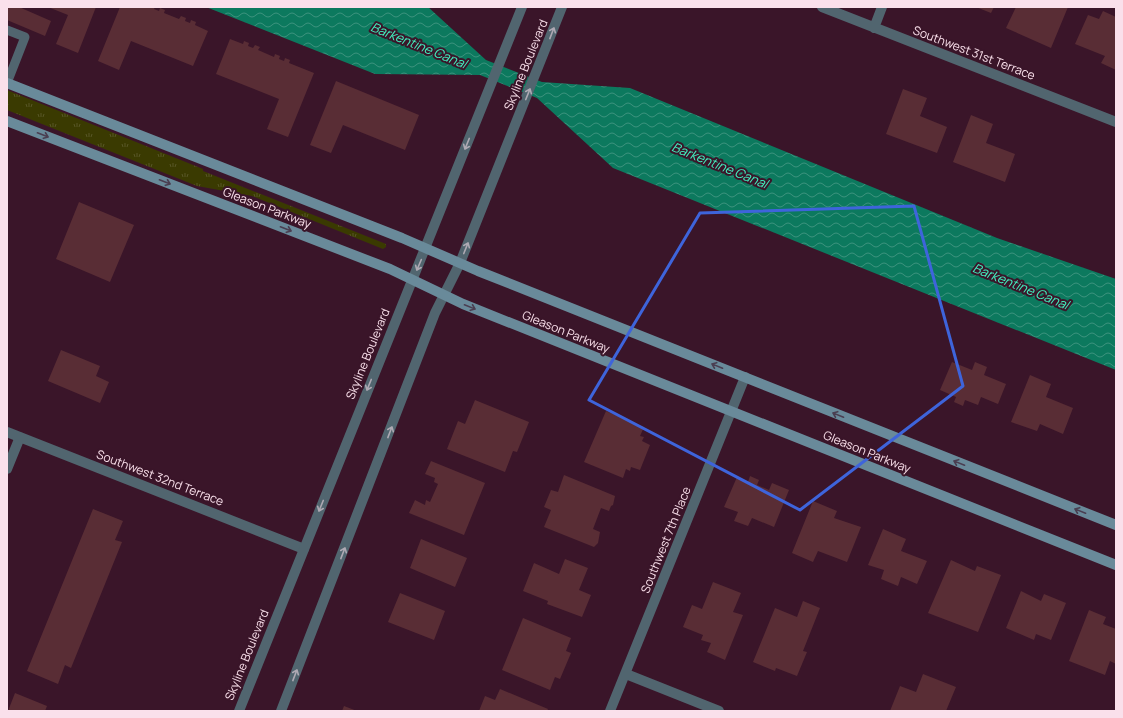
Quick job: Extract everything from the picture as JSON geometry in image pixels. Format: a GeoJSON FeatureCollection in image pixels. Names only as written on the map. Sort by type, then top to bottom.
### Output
{"type":"FeatureCollection","features":[{"type":"Feature","properties":{"kind":"main road","name":"Gleason Parkway"},"geometry":{"type":"LineString","coordinates":[[7,83],[426,248],[460,263],[1116,525]]}},
{"type":"Feature","properties":{"kind":"main road","name":"Gleason Parkway"},"geometry":{"type":"LineString","coordinates":[[7,121],[390,269],[444,295],[1116,565]]}},
{"type":"Feature","properties":{"kind":"street","name":"Skyline Boulevard"},"geometry":{"type":"LineString","coordinates":[[239,711],[522,7]]}},
{"type":"Feature","properties":{"kind":"street","name":"Skyline Boulevard"},"geometry":{"type":"LineString","coordinates":[[281,711],[435,313],[460,263],[543,58],[562,7]]}},
{"type":"Feature","properties":{"kind":"street","name":"Southwest 31st Terrace"},"geometry":{"type":"LineString","coordinates":[[822,7],[1116,122]]}},
{"type":"Feature","properties":{"kind":"street"},"geometry":{"type":"LineString","coordinates":[[874,28],[882,7]]}},
{"type":"Feature","properties":{"kind":"street","name":"Southwest 7th Place"},"geometry":{"type":"LineString","coordinates":[[610,711],[745,377]]}},
{"type":"Feature","properties":{"kind":"street","name":"Southwest 32nd Terrace"},"geometry":{"type":"LineString","coordinates":[[7,432],[304,549]]}},
{"type":"Feature","properties":{"kind":"street"},"geometry":{"type":"LineString","coordinates":[[7,469],[20,437]]}},
{"type":"Feature","properties":{"kind":"street"},"geometry":{"type":"LineString","coordinates":[[626,674],[719,711]]}},
{"type":"Feature","properties":{"kind":"lane"},"geometry":{"type":"LineString","coordinates":[[7,30],[25,37],[7,83]]}},
{"type":"Feature","properties":{"kind":"highlighted area"},"geometry":{"type":"Polygon","coordinates":[[[914,206],[963,386],[800,510],[589,400],[700,213],[914,206]]]}},
{"type":"Feature","properties":{"kind":"green space"},"geometry":{"type":"Polygon","coordinates":[[[7,90],[203,169],[203,171],[386,244],[386,247],[383,249],[252,196],[197,186],[7,110],[7,90]]]}},
{"type":"Feature","properties":{"kind":"water","name":"Barkentine Canal"},"geometry":{"type":"Polygon","coordinates":[[[206,7],[428,7],[486,60],[542,82],[630,88],[997,238],[1116,279],[1116,370],[613,168],[537,98],[480,75],[375,74],[206,7]]]}},
{"type":"Feature","properties":{"kind":"building"},"geometry":{"type":"Polygon","coordinates":[[[7,7],[19,7],[51,21],[45,36],[7,20],[7,7]]]}},
{"type":"Feature","properties":{"kind":"building"},"geometry":{"type":"Polygon","coordinates":[[[48,7],[96,7],[78,53],[56,44],[68,15],[48,7]]]}},
{"type":"Feature","properties":{"kind":"building"},"geometry":{"type":"Polygon","coordinates":[[[120,7],[155,7],[154,9],[159,11],[160,8],[165,10],[164,13],[179,19],[181,16],[186,18],[185,21],[190,23],[191,20],[196,22],[195,25],[208,31],[193,66],[131,41],[119,70],[98,61],[120,7]]]}},
{"type":"Feature","properties":{"kind":"building"},"geometry":{"type":"Polygon","coordinates":[[[976,7],[994,7],[991,13],[976,7]]]}},
{"type":"Feature","properties":{"kind":"building"},"geometry":{"type":"Polygon","coordinates":[[[1016,7],[1068,7],[1051,48],[1006,28],[1016,7]]]}},
{"type":"Feature","properties":{"kind":"building"},"geometry":{"type":"Polygon","coordinates":[[[1103,11],[1116,17],[1116,70],[1101,63],[1105,56],[1075,44],[1088,15],[1099,19],[1103,11]]]}},
{"type":"Feature","properties":{"kind":"building"},"geometry":{"type":"Polygon","coordinates":[[[230,39],[243,44],[244,41],[249,43],[248,46],[253,48],[255,45],[260,47],[258,50],[274,57],[275,54],[280,56],[279,59],[284,61],[285,58],[290,60],[289,63],[314,73],[288,137],[267,129],[279,99],[216,74],[230,39]]]}},
{"type":"Feature","properties":{"kind":"building"},"geometry":{"type":"Polygon","coordinates":[[[336,81],[419,115],[405,150],[343,125],[331,153],[310,145],[336,81]]]}},
{"type":"Feature","properties":{"kind":"building"},"geometry":{"type":"Polygon","coordinates":[[[903,89],[927,98],[920,116],[947,127],[937,153],[886,134],[903,89]]]}},
{"type":"Feature","properties":{"kind":"building"},"geometry":{"type":"Polygon","coordinates":[[[971,115],[993,124],[986,143],[1015,154],[1005,182],[953,162],[971,115]]]}},
{"type":"Feature","properties":{"kind":"building"},"geometry":{"type":"Polygon","coordinates":[[[79,202],[134,225],[110,282],[56,259],[79,202]]]}},
{"type":"Feature","properties":{"kind":"building"},"geometry":{"type":"Polygon","coordinates":[[[61,350],[100,366],[96,376],[109,382],[100,403],[48,381],[61,350]]]}},
{"type":"Feature","properties":{"kind":"building"},"geometry":{"type":"Polygon","coordinates":[[[952,362],[972,370],[975,362],[987,367],[984,375],[1006,384],[998,404],[981,397],[978,405],[965,400],[963,406],[954,402],[956,397],[940,390],[952,362]]]}},
{"type":"Feature","properties":{"kind":"building"},"geometry":{"type":"Polygon","coordinates":[[[1030,375],[1051,384],[1046,397],[1073,408],[1063,434],[1040,424],[1037,431],[1011,422],[1030,375]]]}},
{"type":"Feature","properties":{"kind":"building"},"geometry":{"type":"Polygon","coordinates":[[[475,400],[529,422],[517,452],[513,451],[505,472],[447,449],[458,421],[465,424],[475,400]]]}},
{"type":"Feature","properties":{"kind":"building"},"geometry":{"type":"Polygon","coordinates":[[[606,411],[644,427],[640,436],[644,437],[642,441],[650,445],[640,470],[631,467],[630,471],[626,469],[623,478],[584,462],[606,411]]]}},
{"type":"Feature","properties":{"kind":"building"},"geometry":{"type":"Polygon","coordinates":[[[431,461],[485,483],[464,535],[409,513],[415,500],[425,505],[426,500],[430,502],[438,484],[434,482],[435,478],[425,474],[431,461]]]}},
{"type":"Feature","properties":{"kind":"building"},"geometry":{"type":"Polygon","coordinates":[[[564,475],[615,496],[613,505],[609,511],[601,508],[593,529],[600,532],[598,543],[594,547],[544,527],[551,510],[544,507],[551,490],[558,492],[564,475]]]}},
{"type":"Feature","properties":{"kind":"building"},"geometry":{"type":"Polygon","coordinates":[[[750,476],[759,480],[757,485],[769,490],[772,483],[789,490],[774,527],[752,518],[748,526],[734,521],[738,512],[724,507],[737,477],[748,482],[750,476]]]}},
{"type":"Feature","properties":{"kind":"building"},"geometry":{"type":"Polygon","coordinates":[[[813,501],[837,511],[834,518],[861,527],[847,562],[818,551],[813,562],[792,553],[813,501]]]}},
{"type":"Feature","properties":{"kind":"building"},"geometry":{"type":"Polygon","coordinates":[[[93,509],[123,521],[115,540],[122,542],[71,668],[65,665],[58,684],[27,671],[93,509]]]}},
{"type":"Feature","properties":{"kind":"building"},"geometry":{"type":"Polygon","coordinates":[[[883,529],[906,539],[901,551],[927,561],[917,584],[901,577],[898,586],[881,579],[884,570],[868,565],[883,529]]]}},
{"type":"Feature","properties":{"kind":"building"},"geometry":{"type":"Polygon","coordinates":[[[421,539],[467,558],[455,587],[410,568],[421,539]]]}},
{"type":"Feature","properties":{"kind":"building"},"geometry":{"type":"Polygon","coordinates":[[[565,559],[588,568],[579,590],[591,595],[582,617],[547,604],[548,601],[523,591],[534,563],[559,574],[565,559]]]}},
{"type":"Feature","properties":{"kind":"building"},"geometry":{"type":"Polygon","coordinates":[[[951,560],[975,571],[977,566],[1001,575],[978,632],[928,613],[951,560]]]}},
{"type":"Feature","properties":{"kind":"building"},"geometry":{"type":"Polygon","coordinates":[[[713,582],[741,593],[733,612],[743,615],[725,660],[707,652],[711,643],[701,640],[703,635],[683,627],[692,605],[702,609],[713,582]]]}},
{"type":"Feature","properties":{"kind":"building"},"geometry":{"type":"Polygon","coordinates":[[[1021,591],[1041,601],[1044,594],[1066,603],[1051,640],[1036,634],[1034,640],[1006,628],[1021,591]]]}},
{"type":"Feature","properties":{"kind":"building"},"geometry":{"type":"Polygon","coordinates":[[[400,593],[445,611],[434,640],[388,622],[400,593]]]}},
{"type":"Feature","properties":{"kind":"building"},"geometry":{"type":"Polygon","coordinates":[[[803,601],[820,608],[803,651],[807,652],[797,676],[776,668],[775,671],[753,662],[775,608],[797,617],[803,601]]]}},
{"type":"Feature","properties":{"kind":"building"},"geometry":{"type":"Polygon","coordinates":[[[1089,610],[1106,617],[1103,624],[1116,629],[1116,664],[1110,661],[1105,675],[1069,661],[1089,610]]]}},
{"type":"Feature","properties":{"kind":"building"},"geometry":{"type":"Polygon","coordinates":[[[523,618],[571,638],[566,651],[571,653],[560,679],[555,677],[550,690],[502,670],[523,618]]]}},
{"type":"Feature","properties":{"kind":"building"},"geometry":{"type":"Polygon","coordinates":[[[923,674],[956,687],[946,711],[890,711],[900,686],[916,692],[923,674]]]}},
{"type":"Feature","properties":{"kind":"building"},"geometry":{"type":"Polygon","coordinates":[[[500,689],[548,709],[547,711],[479,711],[485,696],[495,700],[500,689]]]}},
{"type":"Feature","properties":{"kind":"building"},"geometry":{"type":"Polygon","coordinates":[[[15,693],[47,706],[45,711],[8,711],[15,693]]]}},
{"type":"Feature","properties":{"kind":"building"},"geometry":{"type":"Polygon","coordinates":[[[344,706],[357,711],[342,711],[344,706]]]}}]}
